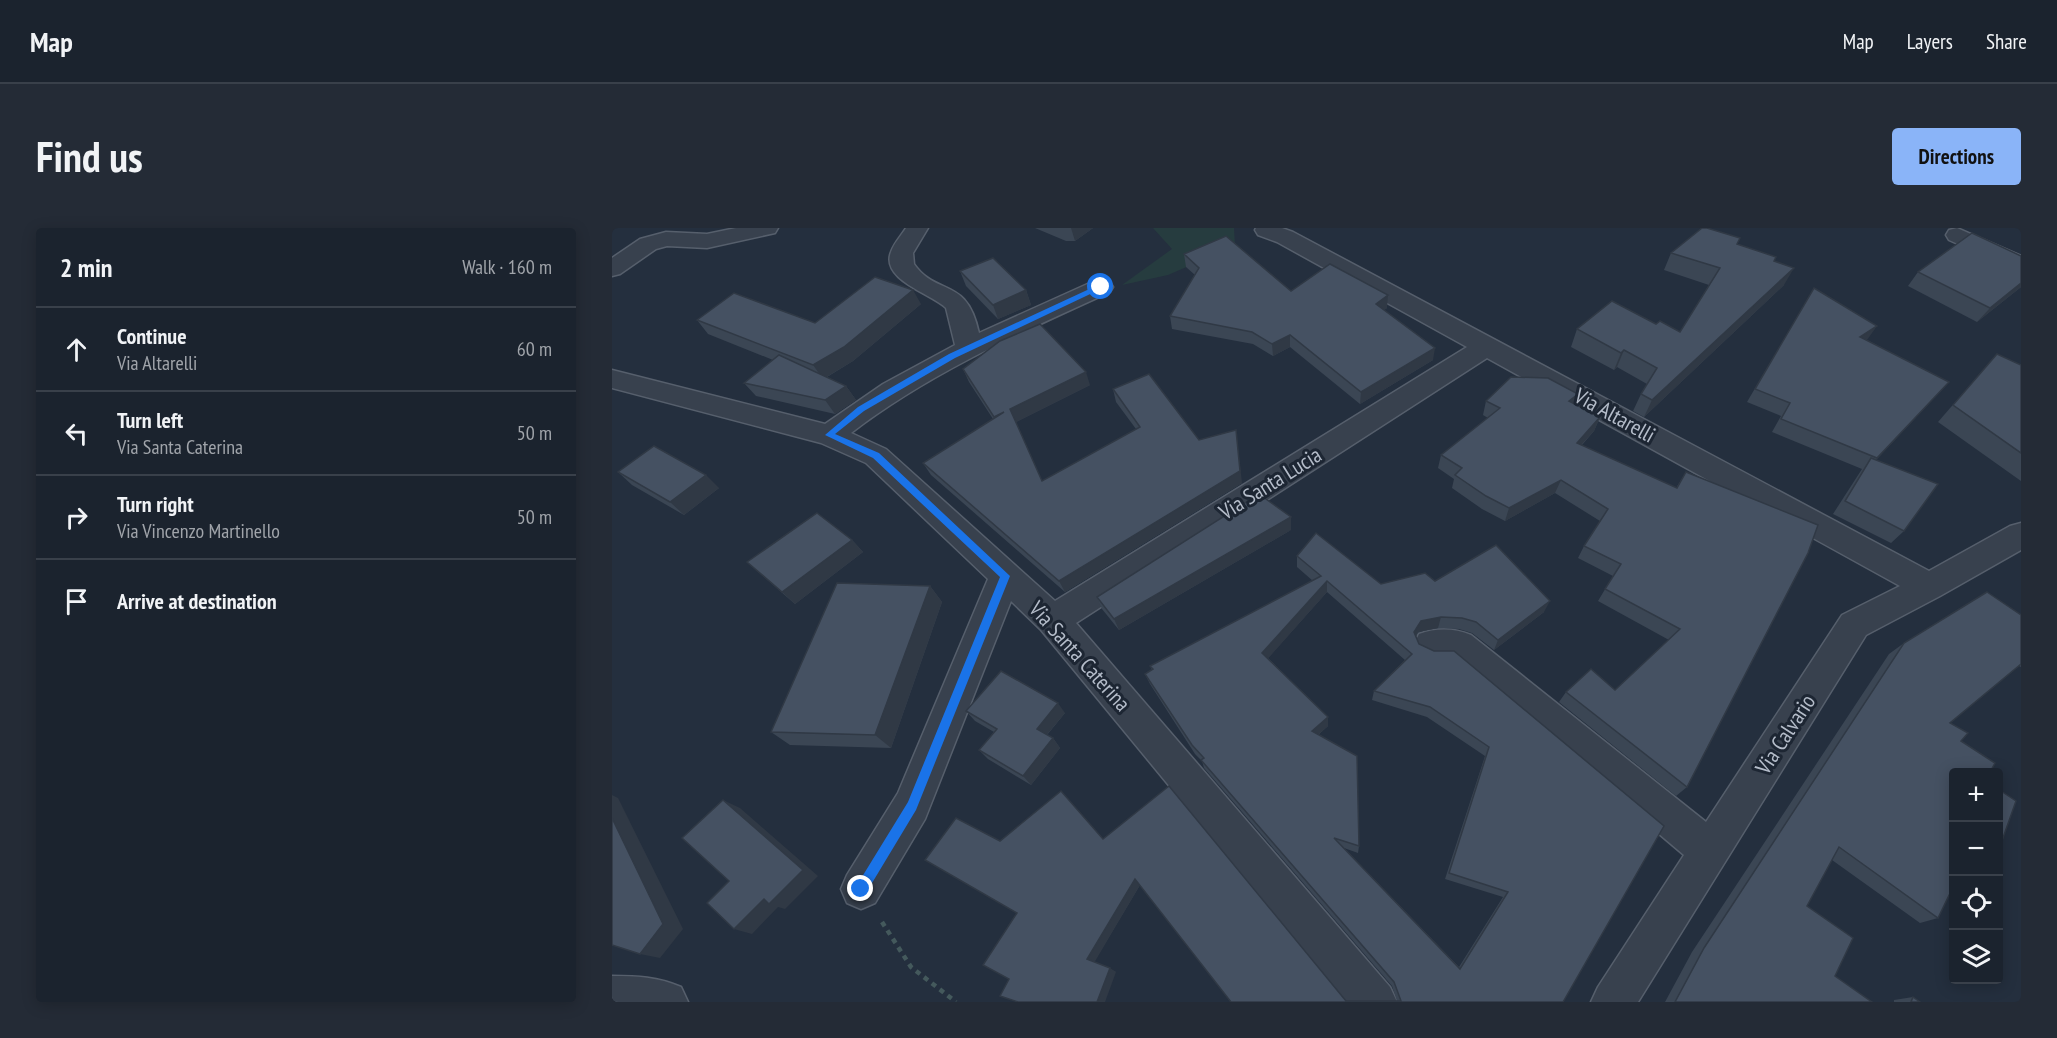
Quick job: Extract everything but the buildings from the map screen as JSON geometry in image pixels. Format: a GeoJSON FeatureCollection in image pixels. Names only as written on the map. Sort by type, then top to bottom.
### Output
{"type":"FeatureCollection","features":[{"type":"Feature","properties":{"kind":"street"},"geometry":{"type":"LineString","coordinates":[[612,269],[648,244],[666,240],[707,241],[767,228]]}},
{"type":"Feature","properties":{"kind":"street"},"geometry":{"type":"LineString","coordinates":[[917,228],[901,255],[903,268],[930,288],[954,300],[966,327],[968,348]]}},
{"type":"Feature","properties":{"kind":"street","name":"Via Altarelli"},"geometry":{"type":"LineString","coordinates":[[1266,230],[1285,237],[1488,346],[1929,587]]}},
{"type":"Feature","properties":{"kind":"street"},"geometry":{"type":"LineString","coordinates":[[1957,234],[2021,265]]}},
{"type":"Feature","properties":{"kind":"street"},"geometry":{"type":"LineString","coordinates":[[829,435],[861,409],[968,348],[1101,287]]}},
{"type":"Feature","properties":{"kind":"street","name":"Via Santa Lucia"},"geometry":{"type":"LineString","coordinates":[[1053,620],[1488,346]]}},
{"type":"Feature","properties":{"kind":"street","name":"Via Santa Caterina"},"geometry":{"type":"LineString","coordinates":[[612,379],[829,435],[876,456],[1053,620],[1375,1002]]}},
{"type":"Feature","properties":{"kind":"street","name":"Via Calvario"},"geometry":{"type":"LineString","coordinates":[[1613,1002],[1854,625],[1929,587],[2021,535]]}},
{"type":"Feature","properties":{"kind":"street"},"geometry":{"type":"LineString","coordinates":[[861,889],[912,806],[1005,576]]}},
{"type":"Feature","properties":{"kind":"street"},"geometry":{"type":"LineString","coordinates":[[1431,644],[1459,645],[1710,851]]}},
{"type":"Feature","properties":{"kind":"street"},"geometry":{"type":"LineString","coordinates":[[612,998],[645,998],[666,1002]]}},
{"type":"Feature","properties":{"kind":"path"},"geometry":{"type":"LineString","coordinates":[[861,889],[911,967],[956,1002]]}},
{"type":"Feature","properties":{"kind":"green space"},"geometry":{"type":"Polygon","coordinates":[[[1153,228],[1234,228],[1235,246],[1168,275],[1122,285],[1172,249],[1153,228]]]}},
{"type":"Feature","properties":{"kind":"route"},"geometry":{"type":"LineString","coordinates":[[861,889],[912,806],[1005,576],[876,456],[829,435],[861,409],[952,356],[1101,287]]}}]}
